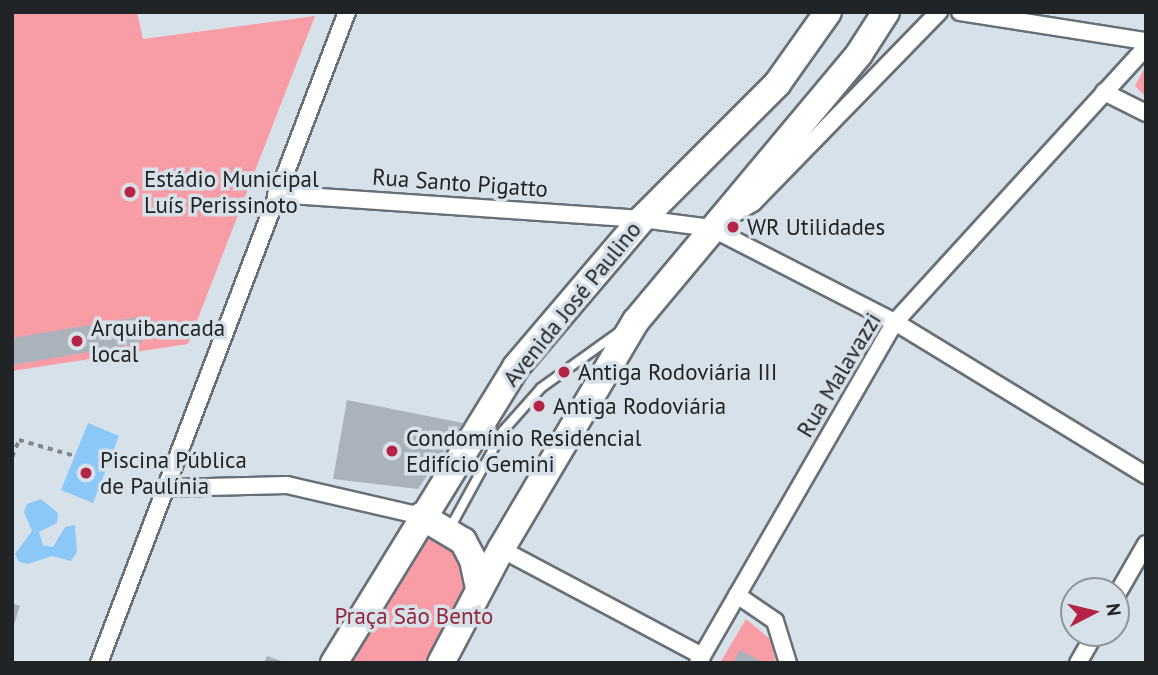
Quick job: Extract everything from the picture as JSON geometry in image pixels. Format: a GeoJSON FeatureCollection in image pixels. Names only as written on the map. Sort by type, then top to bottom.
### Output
{"type":"FeatureCollection","features":[{"type":"Feature","properties":{"kind":"main road","name":"Avenida José Paulino"},"geometry":{"type":"LineString","coordinates":[[334,663],[421,516],[516,367],[642,219],[777,84],[828,12]]}},
{"type":"Feature","properties":{"kind":"main road"},"geometry":{"type":"LineString","coordinates":[[441,663],[500,549],[636,321],[710,228],[859,54],[886,12]]}},
{"type":"Feature","properties":{"kind":"main road"},"geometry":{"type":"LineString","coordinates":[[421,516],[449,530],[463,541],[474,560],[479,588]]}},
{"type":"Feature","properties":{"kind":"street"},"geometry":{"type":"LineString","coordinates":[[99,663],[168,488],[275,194],[347,12]]}},
{"type":"Feature","properties":{"kind":"street"},"geometry":{"type":"LineString","coordinates":[[710,228],[753,203],[939,12]]}},
{"type":"Feature","properties":{"kind":"street"},"geometry":{"type":"LineString","coordinates":[[960,12],[1146,41]]}},
{"type":"Feature","properties":{"kind":"street","name":"Rua Malavazzi"},"geometry":{"type":"LineString","coordinates":[[700,659],[895,322],[1146,47]]}},
{"type":"Feature","properties":{"kind":"street"},"geometry":{"type":"LineString","coordinates":[[1104,92],[1146,113]]}},
{"type":"Feature","properties":{"kind":"street","name":"Rua Santo Pigatto"},"geometry":{"type":"LineString","coordinates":[[275,194],[642,219],[710,228],[895,322],[1146,475]]}},
{"type":"Feature","properties":{"kind":"street"},"geometry":{"type":"LineString","coordinates":[[168,488],[287,485],[421,516]]}},
{"type":"Feature","properties":{"kind":"street"},"geometry":{"type":"LineString","coordinates":[[1127,577],[1146,544]]}},
{"type":"Feature","properties":{"kind":"street"},"geometry":{"type":"LineString","coordinates":[[500,549],[700,659]]}},
{"type":"Feature","properties":{"kind":"street"},"geometry":{"type":"LineString","coordinates":[[737,595],[775,621],[788,663]]}},
{"type":"Feature","properties":{"kind":"street"},"geometry":{"type":"LineString","coordinates":[[1079,663],[1088,647]]}},
{"type":"Feature","properties":{"kind":"lane"},"geometry":{"type":"LineString","coordinates":[[449,530],[503,432],[541,388],[636,321]]}},
{"type":"Feature","properties":{"kind":"path"},"geometry":{"type":"LineString","coordinates":[[12,457],[19,440],[75,456]]}},
{"type":"Feature","properties":{"kind":"green space","name":"Estádio Municipal Luís Perissinoto"},"geometry":{"type":"Polygon","coordinates":[[[12,12],[137,12],[143,39],[315,16],[188,344],[12,371],[12,12]]]}},
{"type":"Feature","properties":{"kind":"green space"},"geometry":{"type":"Polygon","coordinates":[[[1146,65],[1146,97],[1135,86],[1146,65]]]}},
{"type":"Feature","properties":{"kind":"green space","name":"Praça São Bento"},"geometry":{"type":"Polygon","coordinates":[[[421,516],[449,530],[479,588],[441,663],[334,663],[421,516]]]}},
{"type":"Feature","properties":{"kind":"green space"},"geometry":{"type":"Polygon","coordinates":[[[746,619],[771,640],[776,663],[720,663],[746,619]]]}},
{"type":"Feature","properties":{"kind":"water","name":"Piscina Pública de Paulínia"},"geometry":{"type":"Polygon","coordinates":[[[88,423],[119,436],[93,503],[61,490],[88,423]]]}},
{"type":"Feature","properties":{"kind":"water"},"geometry":{"type":"Polygon","coordinates":[[[41,499],[58,513],[57,523],[39,532],[43,545],[53,547],[65,527],[75,525],[77,552],[71,561],[52,556],[28,564],[19,562],[15,554],[32,531],[24,512],[27,504],[41,499]]]}},
{"type":"Feature","properties":{"kind":"building","name":"Arquibancada local"},"geometry":{"type":"Polygon","coordinates":[[[138,317],[142,343],[12,365],[12,338],[138,317]]]}},
{"type":"Feature","properties":{"kind":"building","name":"Condomínio Residencial Edifício Gemini"},"geometry":{"type":"Polygon","coordinates":[[[347,400],[463,423],[418,489],[333,479],[347,400]]]}},
{"type":"Feature","properties":{"kind":"building"},"geometry":{"type":"Polygon","coordinates":[[[12,603],[20,606],[13,628],[12,627],[12,603]]]}},
{"type":"Feature","properties":{"kind":"building"},"geometry":{"type":"Polygon","coordinates":[[[740,650],[764,663],[733,663],[740,650]]]}},
{"type":"Feature","properties":{"kind":"building"},"geometry":{"type":"Polygon","coordinates":[[[267,656],[284,662],[284,663],[264,663],[267,656]]]}},
{"type":"Feature","properties":{"kind":"place","name":"Estádio Municipal Luís Perissinoto"},"geometry":{"type":"Point","coordinates":[130,192]}},
{"type":"Feature","properties":{"kind":"place","name":"WR Utilidades"},"geometry":{"type":"Point","coordinates":[733,227]}},
{"type":"Feature","properties":{"kind":"place","name":"Arquibancada local"},"geometry":{"type":"Point","coordinates":[77,341]}},
{"type":"Feature","properties":{"kind":"place","name":"Antiga Rodoviária III"},"geometry":{"type":"Point","coordinates":[564,372]}},
{"type":"Feature","properties":{"kind":"place","name":"Antiga Rodoviária"},"geometry":{"type":"Point","coordinates":[539,406]}},
{"type":"Feature","properties":{"kind":"place","name":"Condomínio Residencial Edifício Gemini"},"geometry":{"type":"Point","coordinates":[392,451]}},
{"type":"Feature","properties":{"kind":"place","name":"Piscina Pública de Paulínia"},"geometry":{"type":"Point","coordinates":[86,473]}}]}
